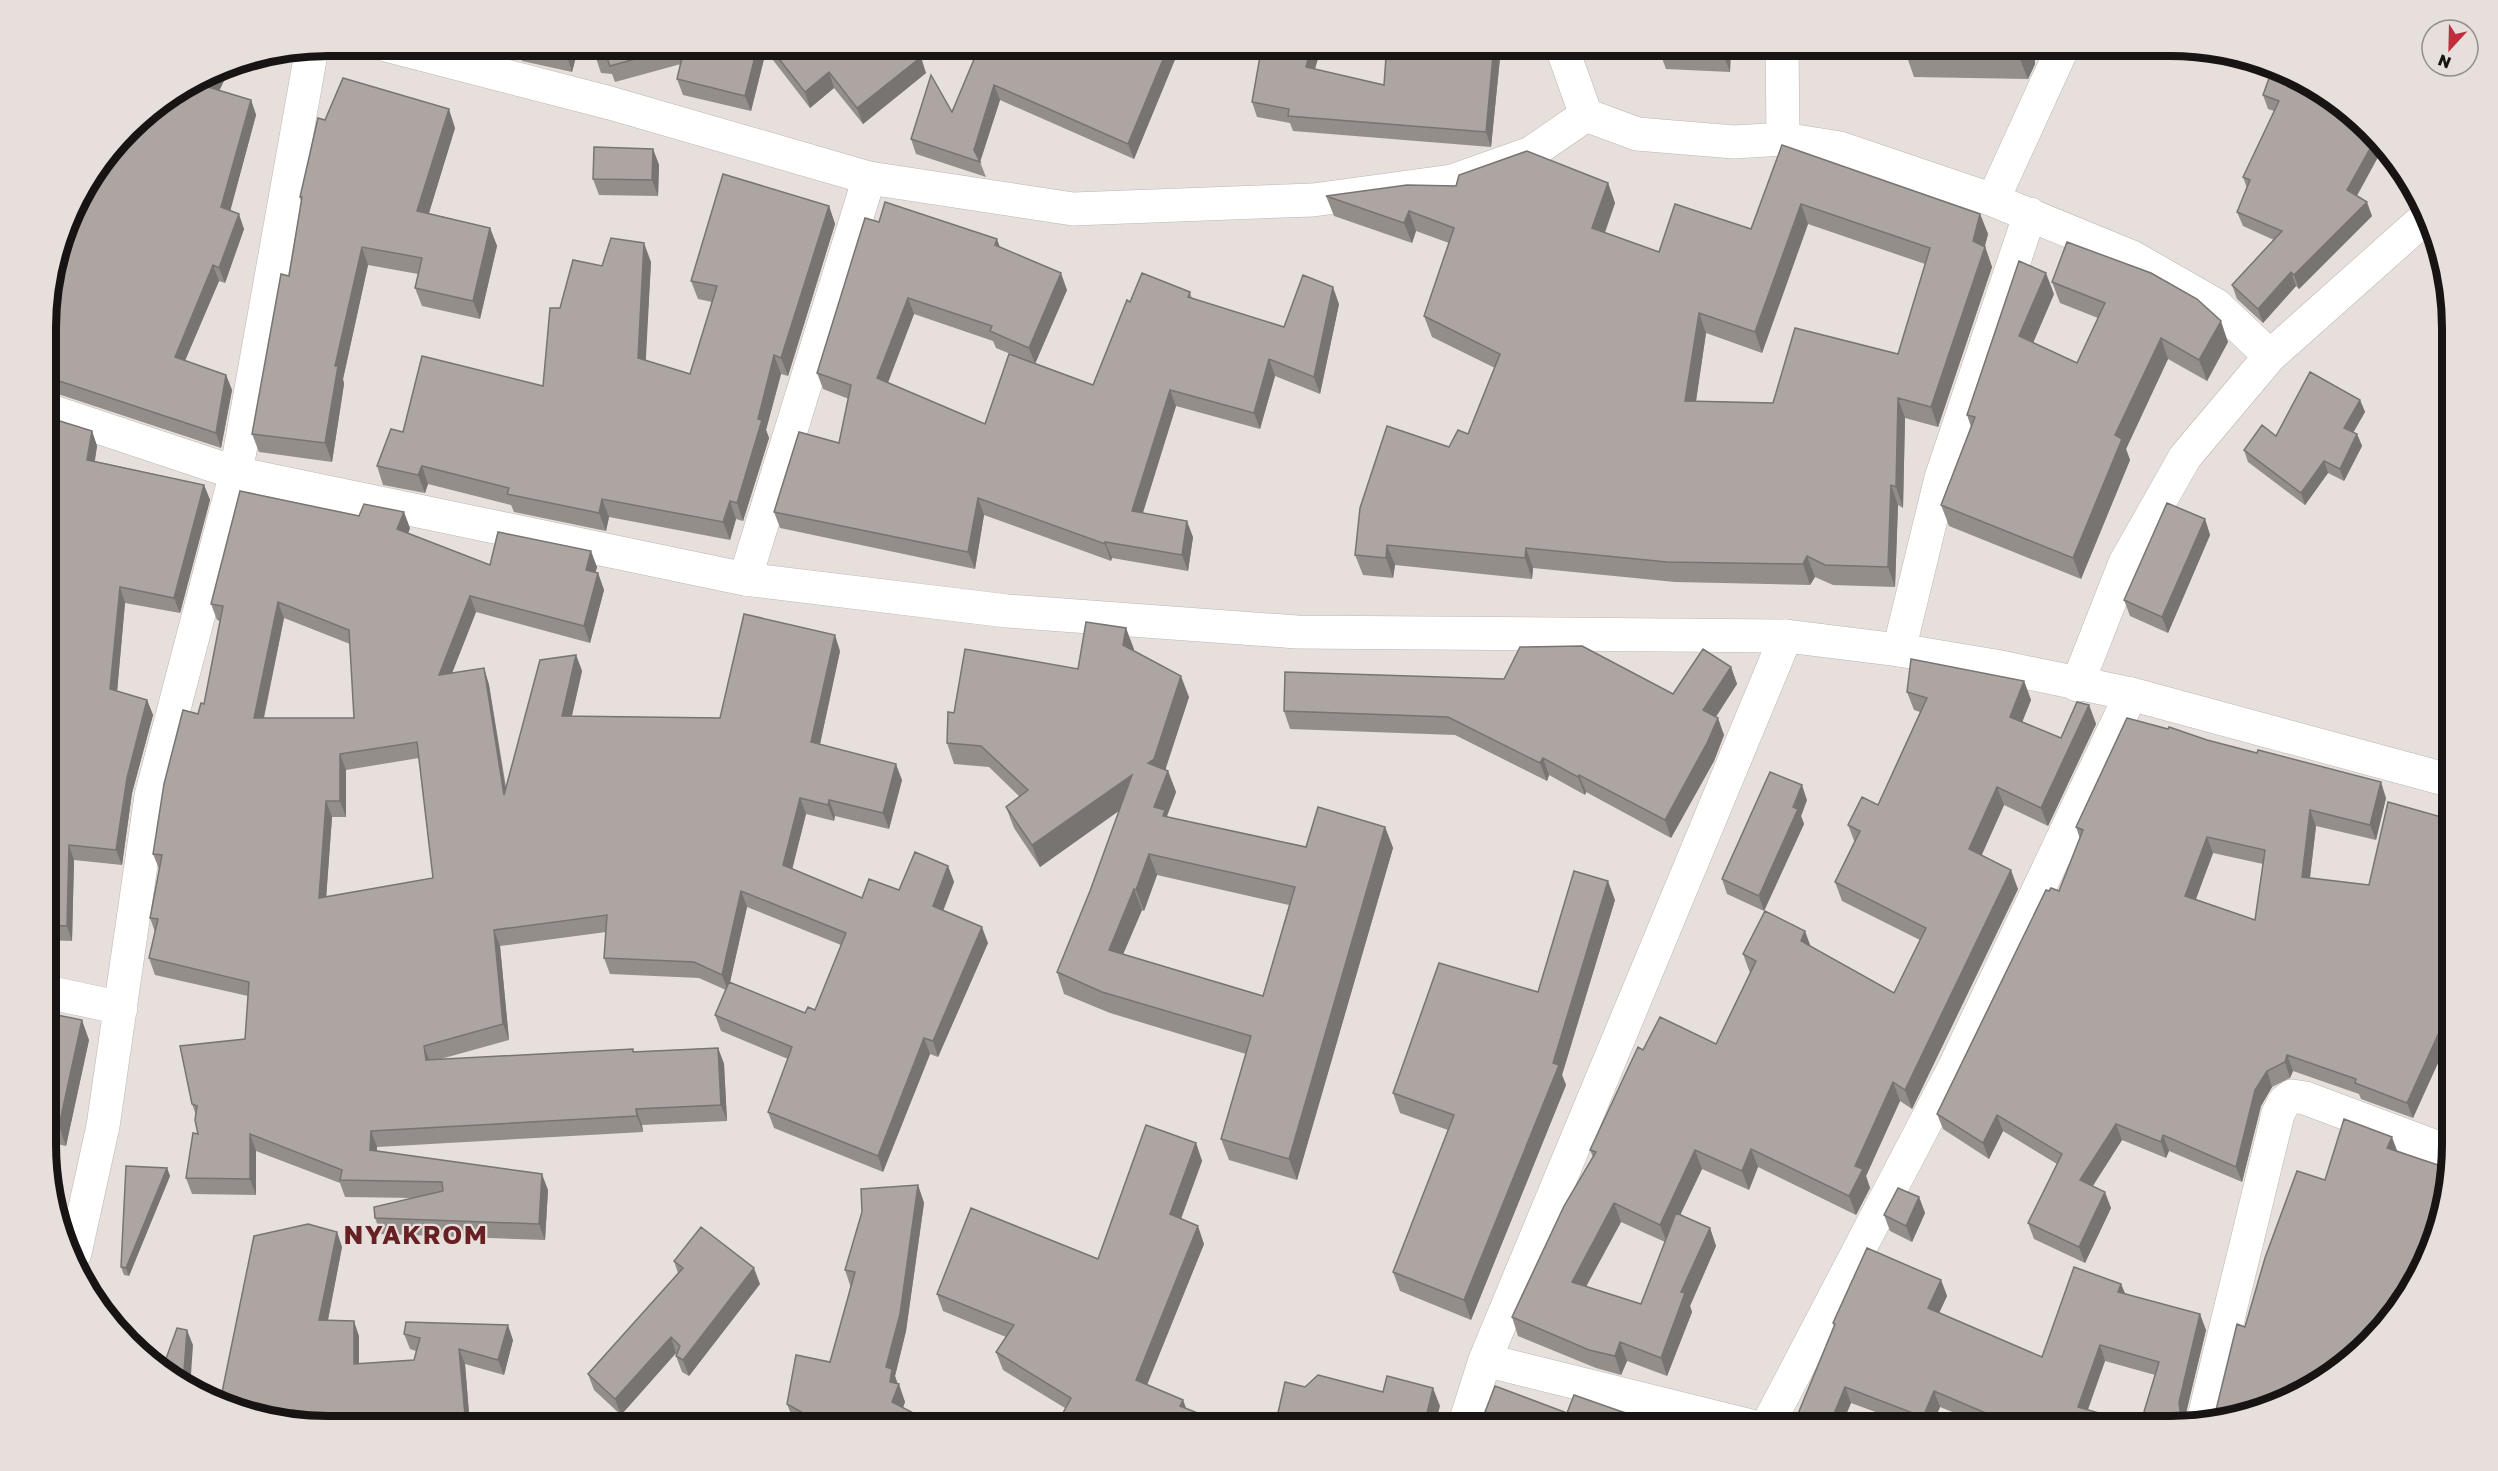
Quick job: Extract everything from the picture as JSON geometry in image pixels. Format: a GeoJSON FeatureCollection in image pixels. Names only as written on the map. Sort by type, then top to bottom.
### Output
{"type":"FeatureCollection","features":[{"type":"Feature","properties":{"kind":"street"},"geometry":{"type":"LineString","coordinates":[[76,1248],[103,1126],[151,795],[236,473],[311,56]]}},
{"type":"Feature","properties":{"kind":"street"},"geometry":{"type":"LineString","coordinates":[[428,56],[610,103],[869,178],[1073,209],[1313,200],[1452,181],[1531,153],[1586,115]]}},
{"type":"Feature","properties":{"kind":"street"},"geometry":{"type":"LineString","coordinates":[[1566,56],[1586,115]]}},
{"type":"Feature","properties":{"kind":"street"},"geometry":{"type":"LineString","coordinates":[[1782,56],[1783,139]]}},
{"type":"Feature","properties":{"kind":"street"},"geometry":{"type":"LineString","coordinates":[[1993,200],[2059,56]]}},
{"type":"Feature","properties":{"kind":"street"},"geometry":{"type":"LineString","coordinates":[[1586,115],[1637,134],[1734,142],[1783,139],[1840,148],[1993,200],[2132,257],[2216,305],[2270,356]]}},
{"type":"Feature","properties":{"kind":"street"},"geometry":{"type":"LineString","coordinates":[[745,579],[869,178]]}},
{"type":"Feature","properties":{"kind":"street"},"geometry":{"type":"LineString","coordinates":[[1899,650],[1941,478],[2030,214]]}},
{"type":"Feature","properties":{"kind":"street"},"geometry":{"type":"LineString","coordinates":[[2077,685],[2125,563],[2186,457],[2270,356],[2421,221]]}},
{"type":"Feature","properties":{"kind":"street"},"geometry":{"type":"LineString","coordinates":[[56,413],[236,473],[745,579],[1008,611],[1297,632],[1786,636],[1899,650],[1995,666],[2077,685],[2131,694],[2442,778]]}},
{"type":"Feature","properties":{"kind":"street"},"geometry":{"type":"LineString","coordinates":[[1467,1416],[1485,1360],[1786,636]]}},
{"type":"Feature","properties":{"kind":"street"},"geometry":{"type":"LineString","coordinates":[[1772,1416],[1954,1068],[2131,694]]}},
{"type":"Feature","properties":{"kind":"street"},"geometry":{"type":"LineString","coordinates":[[56,995],[121,1008]]}},
{"type":"Feature","properties":{"kind":"street"},"geometry":{"type":"LineString","coordinates":[[2205,1413],[2278,1114],[2284,1102],[2292,1096],[2305,1098],[2442,1149]]}},
{"type":"Feature","properties":{"kind":"street"},"geometry":{"type":"LineString","coordinates":[[1485,1360],[1711,1416]]}},
{"type":"Feature","properties":{"kind":"building"},"geometry":{"type":"Polygon","coordinates":[[[596,56],[646,56],[610,66],[607,58],[596,58],[596,56]]]}},
{"type":"Feature","properties":{"kind":"building"},"geometry":{"type":"Polygon","coordinates":[[[682,56],[755,56],[745,96],[677,79],[682,56]]]}},
{"type":"Feature","properties":{"kind":"building"},"geometry":{"type":"Polygon","coordinates":[[[777,56],[921,57],[857,108],[829,72],[805,92],[777,56]]]}},
{"type":"Feature","properties":{"kind":"building"},"geometry":{"type":"Polygon","coordinates":[[[975,56],[1164,56],[1128,144],[994,85],[974,150],[980,162],[911,139],[931,75],[952,112],[975,56]]]}},
{"type":"Feature","properties":{"kind":"building"},"geometry":{"type":"Polygon","coordinates":[[[1260,56],[1309,56],[1306,67],[1384,85],[1386,57],[1493,56],[1486,132],[1288,116],[1289,109],[1252,102],[1260,56]]]}},
{"type":"Feature","properties":{"kind":"building"},"geometry":{"type":"Polygon","coordinates":[[[1907,56],[2022,56],[2020,59],[1907,56]]]}},
{"type":"Feature","properties":{"kind":"building"},"geometry":{"type":"Polygon","coordinates":[[[2270,74],[2275,76],[2322,101],[2350,123],[2372,145],[2347,190],[2367,202],[2294,275],[2291,272],[2258,309],[2232,285],[2282,231],[2237,212],[2250,180],[2243,177],[2279,101],[2263,95],[2270,74]]]}},
{"type":"Feature","properties":{"kind":"building"},"geometry":{"type":"Polygon","coordinates":[[[343,78],[449,109],[417,211],[490,228],[473,301],[415,288],[422,258],[362,247],[335,366],[338,366],[325,443],[252,434],[281,274],[289,276],[302,197],[300,197],[318,118],[325,120],[343,78]]]}},
{"type":"Feature","properties":{"kind":"building"},"geometry":{"type":"Polygon","coordinates":[[[210,82],[208,87],[251,100],[221,207],[239,214],[219,268],[213,265],[175,357],[226,375],[216,433],[56,380],[58,292],[70,240],[84,207],[101,176],[135,135],[176,101],[210,82]]]}},
{"type":"Feature","properties":{"kind":"building"},"geometry":{"type":"Polygon","coordinates":[[[1782,145],[1980,214],[1973,241],[1985,247],[1931,407],[1898,398],[1896,487],[1891,485],[1888,567],[1825,565],[1807,556],[1803,564],[1667,562],[1526,548],[1525,558],[1387,545],[1386,558],[1355,555],[1360,508],[1387,426],[1449,447],[1458,430],[1468,434],[1500,354],[1424,316],[1454,228],[1409,211],[1404,223],[1326,196],[1407,185],[1456,186],[1459,175],[1527,151],[1608,183],[1592,228],[1659,252],[1675,204],[1751,229],[1782,145]],[[1801,204],[1755,332],[1699,313],[1685,401],[1773,403],[1795,328],[1898,354],[1930,248],[1801,204]]]}},
{"type":"Feature","properties":{"kind":"building"},"geometry":{"type":"Polygon","coordinates":[[[594,147],[653,149],[652,180],[593,179],[594,147]]]}},
{"type":"Feature","properties":{"kind":"building"},"geometry":{"type":"Polygon","coordinates":[[[723,174],[829,206],[781,358],[774,355],[758,419],[762,420],[737,503],[730,501],[723,522],[602,499],[599,513],[507,494],[509,488],[422,466],[418,475],[377,466],[391,429],[403,432],[422,356],[543,386],[550,308],[560,308],[573,260],[602,266],[611,238],[644,243],[638,358],[690,374],[717,286],[691,281],[723,174]]]}},
{"type":"Feature","properties":{"kind":"building"},"geometry":{"type":"Polygon","coordinates":[[[885,202],[997,239],[995,245],[1061,273],[1029,348],[990,331],[992,326],[908,298],[877,378],[985,424],[1009,354],[1093,385],[1127,300],[1130,302],[1142,273],[1190,292],[1188,297],[1284,327],[1303,275],[1333,287],[1314,377],[1269,359],[1254,413],[1170,390],[1132,511],[1187,521],[1182,555],[1105,542],[1105,544],[978,498],[968,552],[774,512],[799,432],[839,443],[851,385],[817,373],[865,218],[879,222],[885,202]]]}},
{"type":"Feature","properties":{"kind":"building"},"geometry":{"type":"Polygon","coordinates":[[[2067,242],[2151,273],[2197,299],[2221,321],[2199,360],[2161,338],[2115,435],[2122,439],[2073,558],[1941,505],[1975,417],[1967,415],[2019,261],[2046,273],[2019,336],[2077,363],[2105,303],[2052,282],[2067,242]]]}},
{"type":"Feature","properties":{"kind":"building"},"geometry":{"type":"Polygon","coordinates":[[[2310,372],[2360,400],[2344,428],[2357,434],[2340,469],[2324,461],[2301,493],[2244,450],[2262,425],[2276,436],[2310,372]]]}},
{"type":"Feature","properties":{"kind":"building"},"geometry":{"type":"Polygon","coordinates":[[[56,420],[92,431],[87,460],[204,485],[174,598],[120,587],[110,689],[147,700],[127,778],[116,850],[69,845],[67,926],[56,925],[56,420]]]}},
{"type":"Feature","properties":{"kind":"building"},"geometry":{"type":"Polygon","coordinates":[[[240,491],[359,516],[364,504],[404,512],[397,529],[490,565],[498,532],[591,551],[586,570],[598,573],[584,626],[470,596],[439,675],[484,668],[504,795],[540,660],[576,655],[562,716],[720,718],[744,614],[835,635],[811,742],[896,764],[883,813],[829,800],[828,805],[800,798],[783,865],[862,898],[869,879],[899,890],[915,852],[948,866],[933,906],[982,927],[933,1041],[924,1038],[878,1156],[768,1112],[792,1047],[715,1015],[729,982],[805,1013],[808,1007],[815,1010],[846,933],[741,891],[722,975],[694,962],[604,958],[607,915],[494,930],[503,1024],[424,1046],[426,1060],[633,1049],[633,1052],[718,1048],[721,1105],[636,1109],[637,1116],[371,1131],[370,1150],[542,1174],[539,1224],[375,1218],[374,1207],[443,1191],[442,1182],[340,1180],[342,1170],[250,1134],[250,1179],[186,1178],[193,1133],[198,1134],[195,1120],[197,1106],[192,1104],[180,1046],[245,1039],[249,982],[149,958],[158,919],[150,918],[162,855],[153,854],[164,784],[183,710],[198,714],[201,703],[204,704],[223,606],[211,604],[240,491]],[[278,602],[254,718],[354,718],[349,630],[278,602]],[[417,742],[340,754],[340,801],[326,801],[319,898],[433,878],[417,742]]]}},
{"type":"Feature","properties":{"kind":"building"},"geometry":{"type":"Polygon","coordinates":[[[2167,503],[2205,519],[2162,617],[2124,600],[2167,503]]]}},
{"type":"Feature","properties":{"kind":"building"},"geometry":{"type":"Polygon","coordinates":[[[1086,622],[1126,628],[1123,645],[1181,676],[1154,759],[1148,763],[1168,771],[1154,807],[1165,810],[1163,816],[1306,847],[1318,807],[1385,827],[1289,1159],[1221,1139],[1251,1036],[1102,992],[1057,972],[1090,891],[1132,775],[1032,845],[1006,807],[1028,790],[981,746],[947,743],[948,712],[954,713],[965,649],[1078,669],[1086,622]],[[1149,854],[1136,890],[1134,889],[1109,950],[1263,996],[1295,887],[1149,854]]]}},
{"type":"Feature","properties":{"kind":"building"},"geometry":{"type":"Polygon","coordinates":[[[1582,646],[1673,694],[1703,649],[1731,667],[1703,710],[1718,718],[1665,820],[1579,775],[1578,777],[1543,758],[1540,763],[1448,717],[1284,711],[1285,672],[1504,679],[1520,647],[1582,646]]]}},
{"type":"Feature","properties":{"kind":"building"},"geometry":{"type":"Polygon","coordinates":[[[1911,659],[2024,681],[2010,717],[2061,738],[2077,702],[2089,705],[2041,808],[1997,787],[1969,849],[2011,870],[1905,1090],[1893,1082],[1855,1166],[1863,1169],[1849,1196],[1751,1149],[1742,1171],[1695,1150],[1660,1225],[1614,1203],[1572,1282],[1641,1304],[1676,1213],[1710,1228],[1681,1292],[1685,1293],[1661,1358],[1620,1342],[1615,1356],[1589,1350],[1512,1317],[1564,1206],[1596,1152],[1590,1150],[1638,1047],[1643,1050],[1660,1017],[1716,1044],[1756,961],[1743,954],[1765,911],[1805,931],[1801,941],[1894,993],[1926,928],[1835,882],[1860,831],[1848,825],[1862,797],[1878,805],[1927,698],[1907,692],[1911,659]]]}},
{"type":"Feature","properties":{"kind":"building"},"geometry":{"type":"Polygon","coordinates":[[[2127,718],[2168,729],[2169,727],[2257,753],[2258,750],[2381,782],[2370,825],[2310,810],[2302,877],[2369,885],[2388,802],[2442,817],[2442,1026],[2407,1103],[2355,1083],[2356,1079],[2287,1055],[2285,1062],[2267,1071],[2255,1090],[2236,1167],[2163,1135],[2161,1142],[2116,1124],[2080,1180],[2105,1192],[2079,1247],[2028,1223],[2062,1154],[1997,1115],[1983,1143],[1937,1114],[2046,890],[2049,891],[2051,888],[2059,891],[2083,830],[2076,827],[2127,718]],[[2207,837],[2185,896],[2255,920],[2265,850],[2207,837]]]}},
{"type":"Feature","properties":{"kind":"building"},"geometry":{"type":"Polygon","coordinates":[[[1770,772],[1802,785],[1793,807],[1798,809],[1759,896],[1722,879],[1770,772]]]}},
{"type":"Feature","properties":{"kind":"building"},"geometry":{"type":"Polygon","coordinates":[[[1574,871],[1608,881],[1553,1063],[1559,1065],[1464,1300],[1393,1272],[1454,1115],[1393,1093],[1439,963],[1538,992],[1574,871]]]}},
{"type":"Feature","properties":{"kind":"building"},"geometry":{"type":"Polygon","coordinates":[[[56,1015],[82,1020],[59,1126],[56,1126],[56,1015]]]}},
{"type":"Feature","properties":{"kind":"building"},"geometry":{"type":"Polygon","coordinates":[[[2344,1119],[2392,1137],[2387,1148],[2441,1166],[2433,1214],[2422,1248],[2397,1295],[2375,1323],[2350,1348],[2322,1370],[2306,1379],[2275,1395],[2215,1411],[2237,1324],[2245,1327],[2265,1258],[2297,1171],[2325,1180],[2344,1119]]]}},
{"type":"Feature","properties":{"kind":"building"},"geometry":{"type":"Polygon","coordinates":[[[1146,1125],[1196,1143],[1170,1214],[1198,1226],[1136,1380],[1183,1400],[1180,1406],[1205,1416],[1061,1416],[1071,1398],[996,1352],[1014,1325],[937,1294],[971,1208],[1098,1259],[1146,1125]]]}},
{"type":"Feature","properties":{"kind":"building"},"geometry":{"type":"Polygon","coordinates":[[[126,1166],[167,1168],[126,1268],[121,1267],[126,1166]]]}},
{"type":"Feature","properties":{"kind":"building"},"geometry":{"type":"Polygon","coordinates":[[[918,1185],[900,1314],[886,1367],[892,1369],[890,1382],[899,1384],[892,1402],[919,1416],[808,1416],[787,1404],[796,1355],[830,1362],[855,1272],[845,1270],[862,1212],[861,1189],[918,1185]]]}},
{"type":"Feature","properties":{"kind":"building"},"geometry":{"type":"Polygon","coordinates":[[[1898,1188],[1919,1197],[1906,1226],[1884,1215],[1898,1188]]]}},
{"type":"Feature","properties":{"kind":"building"},"geometry":{"type":"Polygon","coordinates":[[[308,1224],[337,1232],[319,1320],[354,1321],[354,1364],[414,1360],[420,1338],[404,1334],[406,1322],[508,1325],[498,1360],[459,1349],[465,1416],[310,1415],[274,1410],[222,1394],[254,1236],[308,1224]]]}},
{"type":"Feature","properties":{"kind":"building"},"geometry":{"type":"Polygon","coordinates":[[[701,1227],[754,1268],[683,1360],[676,1356],[680,1346],[671,1337],[615,1399],[588,1374],[683,1268],[674,1261],[701,1227]]]}},
{"type":"Feature","properties":{"kind":"building"},"geometry":{"type":"Polygon","coordinates":[[[1867,1248],[1941,1280],[1928,1308],[2042,1357],[2074,1267],[2121,1284],[2118,1292],[2200,1314],[2179,1402],[2183,1415],[2170,1416],[2143,1416],[2159,1362],[2100,1345],[2078,1407],[2109,1416],[1993,1416],[1934,1391],[1923,1416],[1920,1416],[1845,1387],[1833,1416],[1797,1416],[1835,1324],[1833,1323],[1867,1248]]]}},
{"type":"Feature","properties":{"kind":"building"},"geometry":{"type":"Polygon","coordinates":[[[177,1328],[187,1330],[184,1375],[165,1361],[177,1328]]]}},
{"type":"Feature","properties":{"kind":"building"},"geometry":{"type":"Polygon","coordinates":[[[1318,1375],[1383,1392],[1387,1376],[1433,1388],[1426,1416],[1277,1416],[1285,1382],[1305,1387],[1318,1375]]]}},
{"type":"Feature","properties":{"kind":"building"},"geometry":{"type":"Polygon","coordinates":[[[1495,1386],[1567,1413],[1574,1395],[1634,1416],[1483,1416],[1495,1386]]]}},
{"type":"Feature","properties":{"kind":"district","name":"NYAKROM"},"geometry":{"type":"Point","coordinates":[416,1235]}}]}
